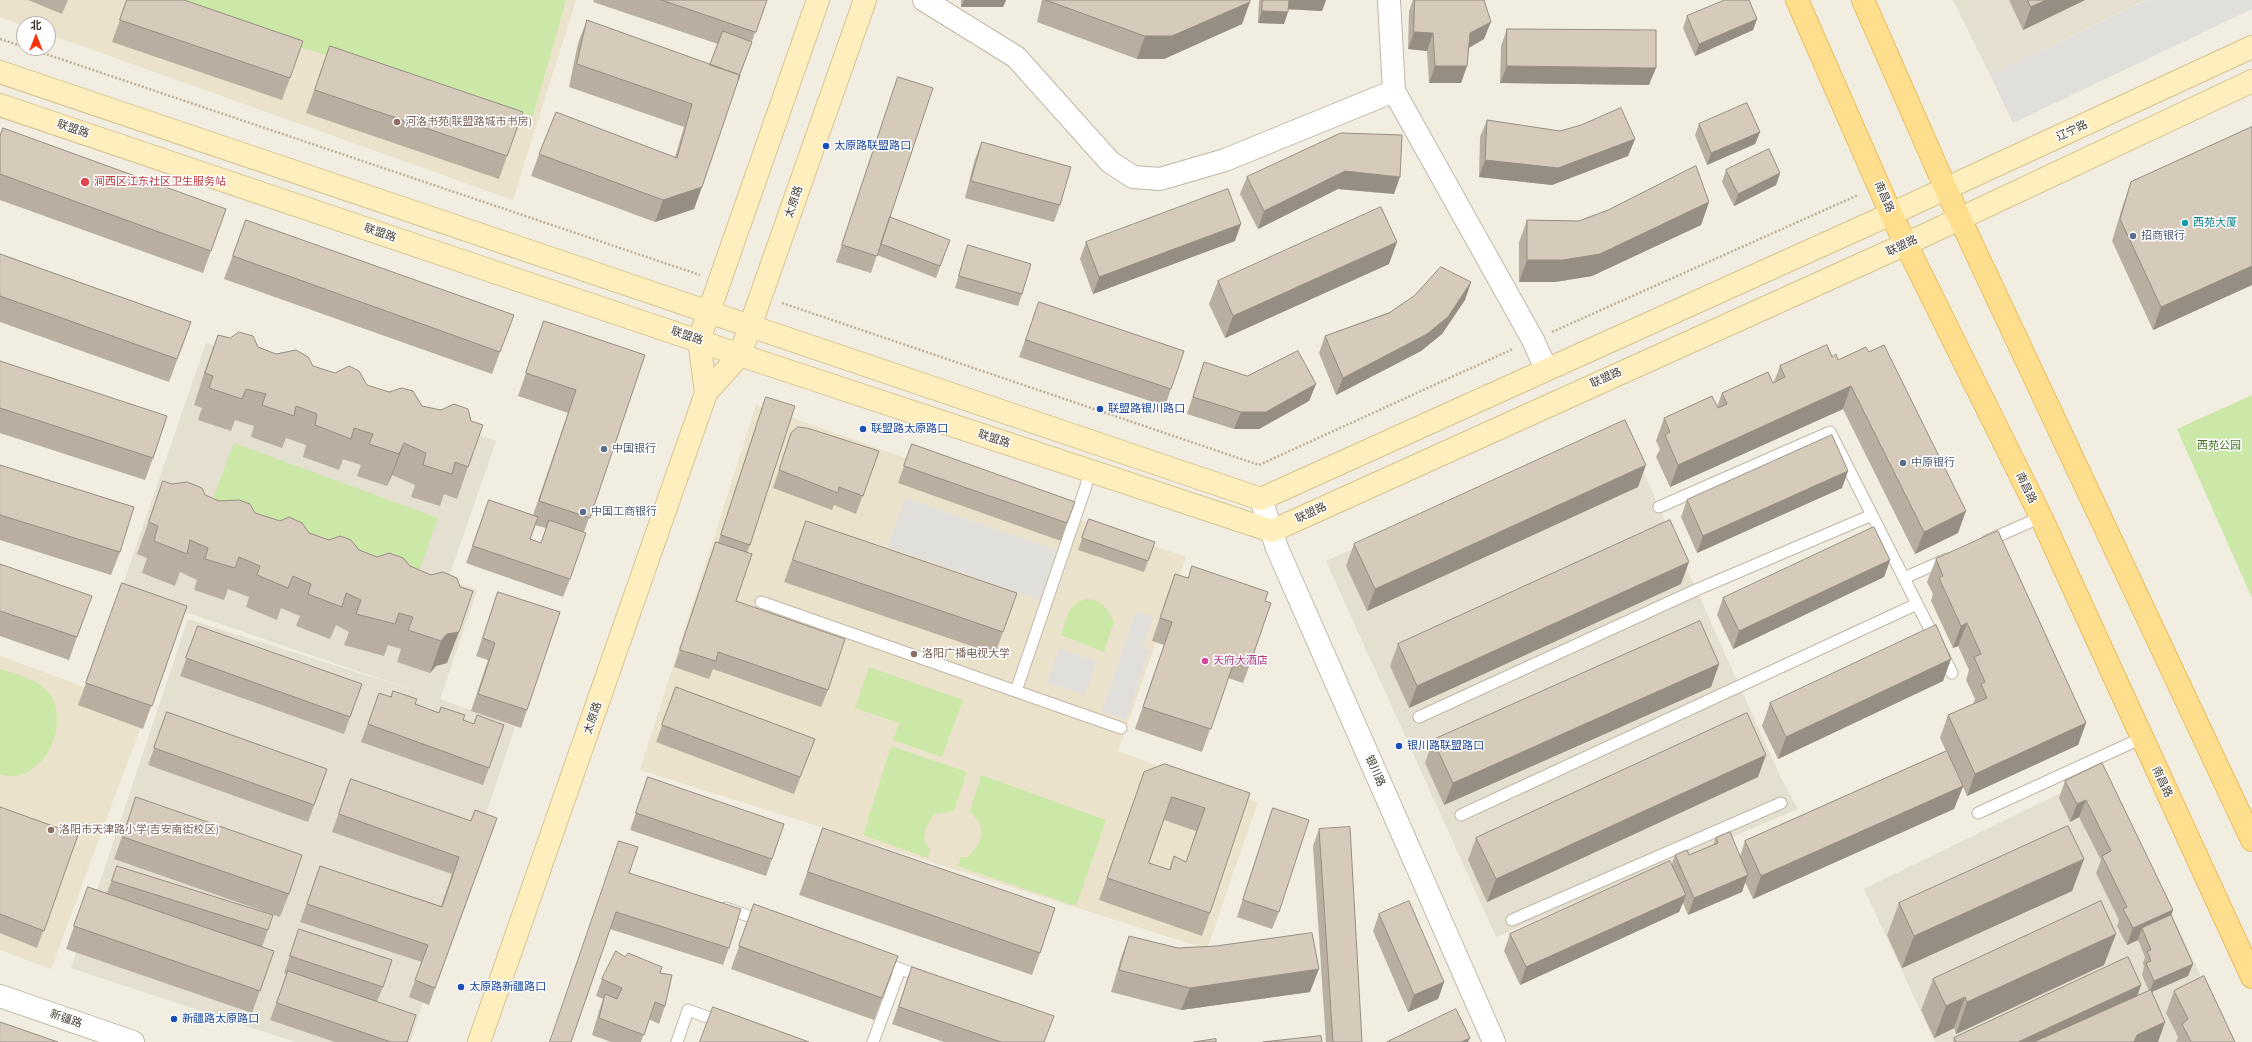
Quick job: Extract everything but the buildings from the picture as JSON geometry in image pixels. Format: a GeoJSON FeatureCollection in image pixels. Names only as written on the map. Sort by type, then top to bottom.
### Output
{"type":"FeatureCollection","features":[{"type":"Feature","properties":{"kind":"main road","name":"太原路"},"geometry":{"type":"LineString","coordinates":[[706,393],[699,340],[818,0]]}},
{"type":"Feature","properties":{"kind":"main road","name":"太原路"},"geometry":{"type":"LineString","coordinates":[[479,1042],[706,393],[740,355],[752,326],[865,0]]}},
{"type":"Feature","properties":{"kind":"main road","name":"南昌路"},"geometry":{"type":"LineString","coordinates":[[1797,0],[1891,214],[2041,517],[2252,977]]}},
{"type":"Feature","properties":{"kind":"main road"},"geometry":{"type":"LineString","coordinates":[[1863,0],[1946,189],[2252,840]]}},
{"type":"Feature","properties":{"kind":"main road","name":"辽宁路"},"geometry":{"type":"LineString","coordinates":[[1891,214],[2252,47]]}},
{"type":"Feature","properties":{"kind":"main road"},"geometry":{"type":"LineString","coordinates":[[0,72],[1261,499],[1891,214]]}},
{"type":"Feature","properties":{"kind":"main road"},"geometry":{"type":"LineString","coordinates":[[1960,218],[2252,81]]}},
{"type":"Feature","properties":{"kind":"main road","name":"联盟路"},"geometry":{"type":"LineString","coordinates":[[0,105],[740,355],[1272,531],[1906,244],[1960,218]]}},
{"type":"Feature","properties":{"kind":"street"},"geometry":{"type":"LineString","coordinates":[[924,0],[1016,56],[1110,162],[1133,177],[1160,179],[1225,160],[1394,91]]}},
{"type":"Feature","properties":{"kind":"street"},"geometry":{"type":"LineString","coordinates":[[1389,0],[1394,91],[1533,340],[1546,369]]}},
{"type":"Feature","properties":{"kind":"street","name":"银川路"},"geometry":{"type":"LineString","coordinates":[[1261,499],[1277,548],[1491,1041]]}},
{"type":"Feature","properties":{"kind":"street","name":"新疆路"},"geometry":{"type":"LineString","coordinates":[[0,996],[133,1042]]}},
{"type":"Feature","properties":{"kind":"lane"},"geometry":{"type":"LineString","coordinates":[[1659,508],[1830,432],[1952,673]]}},
{"type":"Feature","properties":{"kind":"lane"},"geometry":{"type":"LineString","coordinates":[[1016,691],[1086,486],[1089,471]]}},
{"type":"Feature","properties":{"kind":"lane"},"geometry":{"type":"LineString","coordinates":[[1419,717],[1696,590],[1872,515]]}},
{"type":"Feature","properties":{"kind":"lane"},"geometry":{"type":"LineString","coordinates":[[1976,546],[2041,517]]}},
{"type":"Feature","properties":{"kind":"lane"},"geometry":{"type":"LineString","coordinates":[[1904,578],[1954,556]]}},
{"type":"Feature","properties":{"kind":"lane"},"geometry":{"type":"LineString","coordinates":[[761,602],[1120,728]]}},
{"type":"Feature","properties":{"kind":"lane"},"geometry":{"type":"LineString","coordinates":[[1461,815],[1917,604]]}},
{"type":"Feature","properties":{"kind":"lane"},"geometry":{"type":"LineString","coordinates":[[1978,814],[2142,738]]}},
{"type":"Feature","properties":{"kind":"lane"},"geometry":{"type":"LineString","coordinates":[[1512,920],[1781,803]]}},
{"type":"Feature","properties":{"kind":"lane"},"geometry":{"type":"LineString","coordinates":[[714,904],[774,925]]}},
{"type":"Feature","properties":{"kind":"lane"},"geometry":{"type":"LineString","coordinates":[[870,959],[930,980]]}},
{"type":"Feature","properties":{"kind":"lane"},"geometry":{"type":"LineString","coordinates":[[873,1042],[900,969]]}},
{"type":"Feature","properties":{"kind":"lane"},"geometry":{"type":"LineString","coordinates":[[677,1042],[688,1010],[732,1026]]}},
{"type":"Feature","properties":{"kind":"path"},"geometry":{"type":"LineString","coordinates":[[0,39],[16,44]]}},
{"type":"Feature","properties":{"kind":"path"},"geometry":{"type":"LineString","coordinates":[[52,56],[720,281]]}},
{"type":"Feature","properties":{"kind":"path"},"geometry":{"type":"LineString","coordinates":[[762,296],[1260,465],[1533,340],[1879,186]]}},
{"type":"Feature","properties":{"kind":"shaded area"},"geometry":{"type":"Polygon","coordinates":[[[0,0],[576,0],[513,200],[56,37],[56,16],[16,16],[16,23],[0,17],[0,0]]]}},
{"type":"Feature","properties":{"kind":"shaded area"},"geometry":{"type":"Polygon","coordinates":[[[1953,0],[2146,0],[1990,75],[1953,0]]]}},
{"type":"Feature","properties":{"kind":"shaded area"},"geometry":{"type":"Polygon","coordinates":[[[2147,0],[2252,0],[2252,9],[2013,123],[1990,75],[2147,0]]]}},
{"type":"Feature","properties":{"kind":"shaded area"},"geometry":{"type":"Polygon","coordinates":[[[206,343],[496,441],[448,580],[477,590],[440,699],[515,727],[410,1042],[295,1042],[71,968],[188,619],[413,690],[121,590],[206,343]]]}},
{"type":"Feature","properties":{"kind":"shaded area","name":"洛阳广播电视大学"},"geometry":{"type":"Polygon","coordinates":[[[756,405],[1186,557],[1118,751],[1258,802],[1207,949],[640,770],[756,405]]]}},
{"type":"Feature","properties":{"kind":"shaded area"},"geometry":{"type":"Polygon","coordinates":[[[1624,429],[1781,778],[1798,809],[1496,937],[1326,561],[1624,429]]]}},
{"type":"Feature","properties":{"kind":"shaded area"},"geometry":{"type":"Polygon","coordinates":[[[905,498],[1057,550],[1040,600],[888,547],[905,498]]]}},
{"type":"Feature","properties":{"kind":"shaded area"},"geometry":{"type":"Polygon","coordinates":[[[1136,611],[1153,617],[1142,648],[1149,650],[1126,720],[1102,712],[1136,611]]]}},
{"type":"Feature","properties":{"kind":"shaded area"},"geometry":{"type":"Polygon","coordinates":[[[1059,648],[1096,661],[1085,695],[1047,683],[1059,648]]]}},
{"type":"Feature","properties":{"kind":"shaded area","name":"洛阳市天津路小学(吉安南街校区)"},"geometry":{"type":"Polygon","coordinates":[[[0,656],[147,710],[51,969],[0,950],[0,656]]]}},
{"type":"Feature","properties":{"kind":"shaded area"},"geometry":{"type":"Polygon","coordinates":[[[2106,771],[2231,1042],[1935,1042],[1864,889],[2106,771]]]}},
{"type":"Feature","properties":{"kind":"green space"},"geometry":{"type":"Polygon","coordinates":[[[139,0],[566,0],[533,116],[139,0]]]}},
{"type":"Feature","properties":{"kind":"green space","name":"西苑公园"},"geometry":{"type":"Polygon","coordinates":[[[2252,395],[2252,598],[2177,429],[2252,395]]]}},
{"type":"Feature","properties":{"kind":"green space"},"geometry":{"type":"Polygon","coordinates":[[[234,443],[438,518],[415,582],[210,507],[234,443]]]}},
{"type":"Feature","properties":{"kind":"green space"},"geometry":{"type":"Polygon","coordinates":[[[1087,599],[1101,603],[1114,622],[1104,652],[1061,635],[1069,612],[1075,604],[1087,599]]]}},
{"type":"Feature","properties":{"kind":"green space"},"geometry":{"type":"Polygon","coordinates":[[[869,667],[963,700],[942,757],[893,740],[899,723],[855,708],[869,667]]]}},
{"type":"Feature","properties":{"kind":"green space"},"geometry":{"type":"Polygon","coordinates":[[[0,669],[26,678],[45,688],[49,693],[55,707],[57,722],[55,737],[48,751],[39,763],[28,772],[15,776],[0,774],[0,669]]]}},
{"type":"Feature","properties":{"kind":"green space"},"geometry":{"type":"Polygon","coordinates":[[[891,746],[967,772],[954,811],[934,814],[926,827],[924,841],[930,849],[928,858],[863,835],[891,746]]]}},
{"type":"Feature","properties":{"kind":"green space"},"geometry":{"type":"Polygon","coordinates":[[[981,775],[1106,820],[1076,906],[957,866],[961,857],[968,857],[980,840],[981,829],[979,823],[970,812],[981,775]]]}},
{"type":"Feature","properties":{"kind":"place","name":"河洛书苑(联盟路城市书房)"},"geometry":{"type":"Point","coordinates":[397,122]}},
{"type":"Feature","properties":{"kind":"place","name":"太原路联盟路口"},"geometry":{"type":"Point","coordinates":[826,146]}},
{"type":"Feature","properties":{"kind":"place","name":"涧西区江东社区卫生服务站"},"geometry":{"type":"Point","coordinates":[85,182]}},
{"type":"Feature","properties":{"kind":"place","name":"西苑大厦"},"geometry":{"type":"Point","coordinates":[2185,223]}},
{"type":"Feature","properties":{"kind":"place","name":"招商银行"},"geometry":{"type":"Point","coordinates":[2133,236]}},
{"type":"Feature","properties":{"kind":"place","name":"联盟路银川路口"},"geometry":{"type":"Point","coordinates":[1100,409]}},
{"type":"Feature","properties":{"kind":"place","name":"联盟路太原路口"},"geometry":{"type":"Point","coordinates":[863,429]}},
{"type":"Feature","properties":{"kind":"place","name":"中国银行"},"geometry":{"type":"Point","coordinates":[604,449]}},
{"type":"Feature","properties":{"kind":"place","name":"中原银行"},"geometry":{"type":"Point","coordinates":[1903,463]}},
{"type":"Feature","properties":{"kind":"place","name":"中国工商银行"},"geometry":{"type":"Point","coordinates":[583,512]}},
{"type":"Feature","properties":{"kind":"place","name":"洛阳广播电视大学"},"geometry":{"type":"Point","coordinates":[914,654]}},
{"type":"Feature","properties":{"kind":"place","name":"天府大酒店"},"geometry":{"type":"Point","coordinates":[1205,661]}},
{"type":"Feature","properties":{"kind":"place","name":"银川路联盟路口"},"geometry":{"type":"Point","coordinates":[1399,746]}},
{"type":"Feature","properties":{"kind":"place","name":"洛阳市天津路小学(吉安南街校区)"},"geometry":{"type":"Point","coordinates":[51,830]}},
{"type":"Feature","properties":{"kind":"place","name":"太原路新疆路口"},"geometry":{"type":"Point","coordinates":[461,987]}},
{"type":"Feature","properties":{"kind":"place","name":"新疆路太原路口"},"geometry":{"type":"Point","coordinates":[174,1019]}}]}
